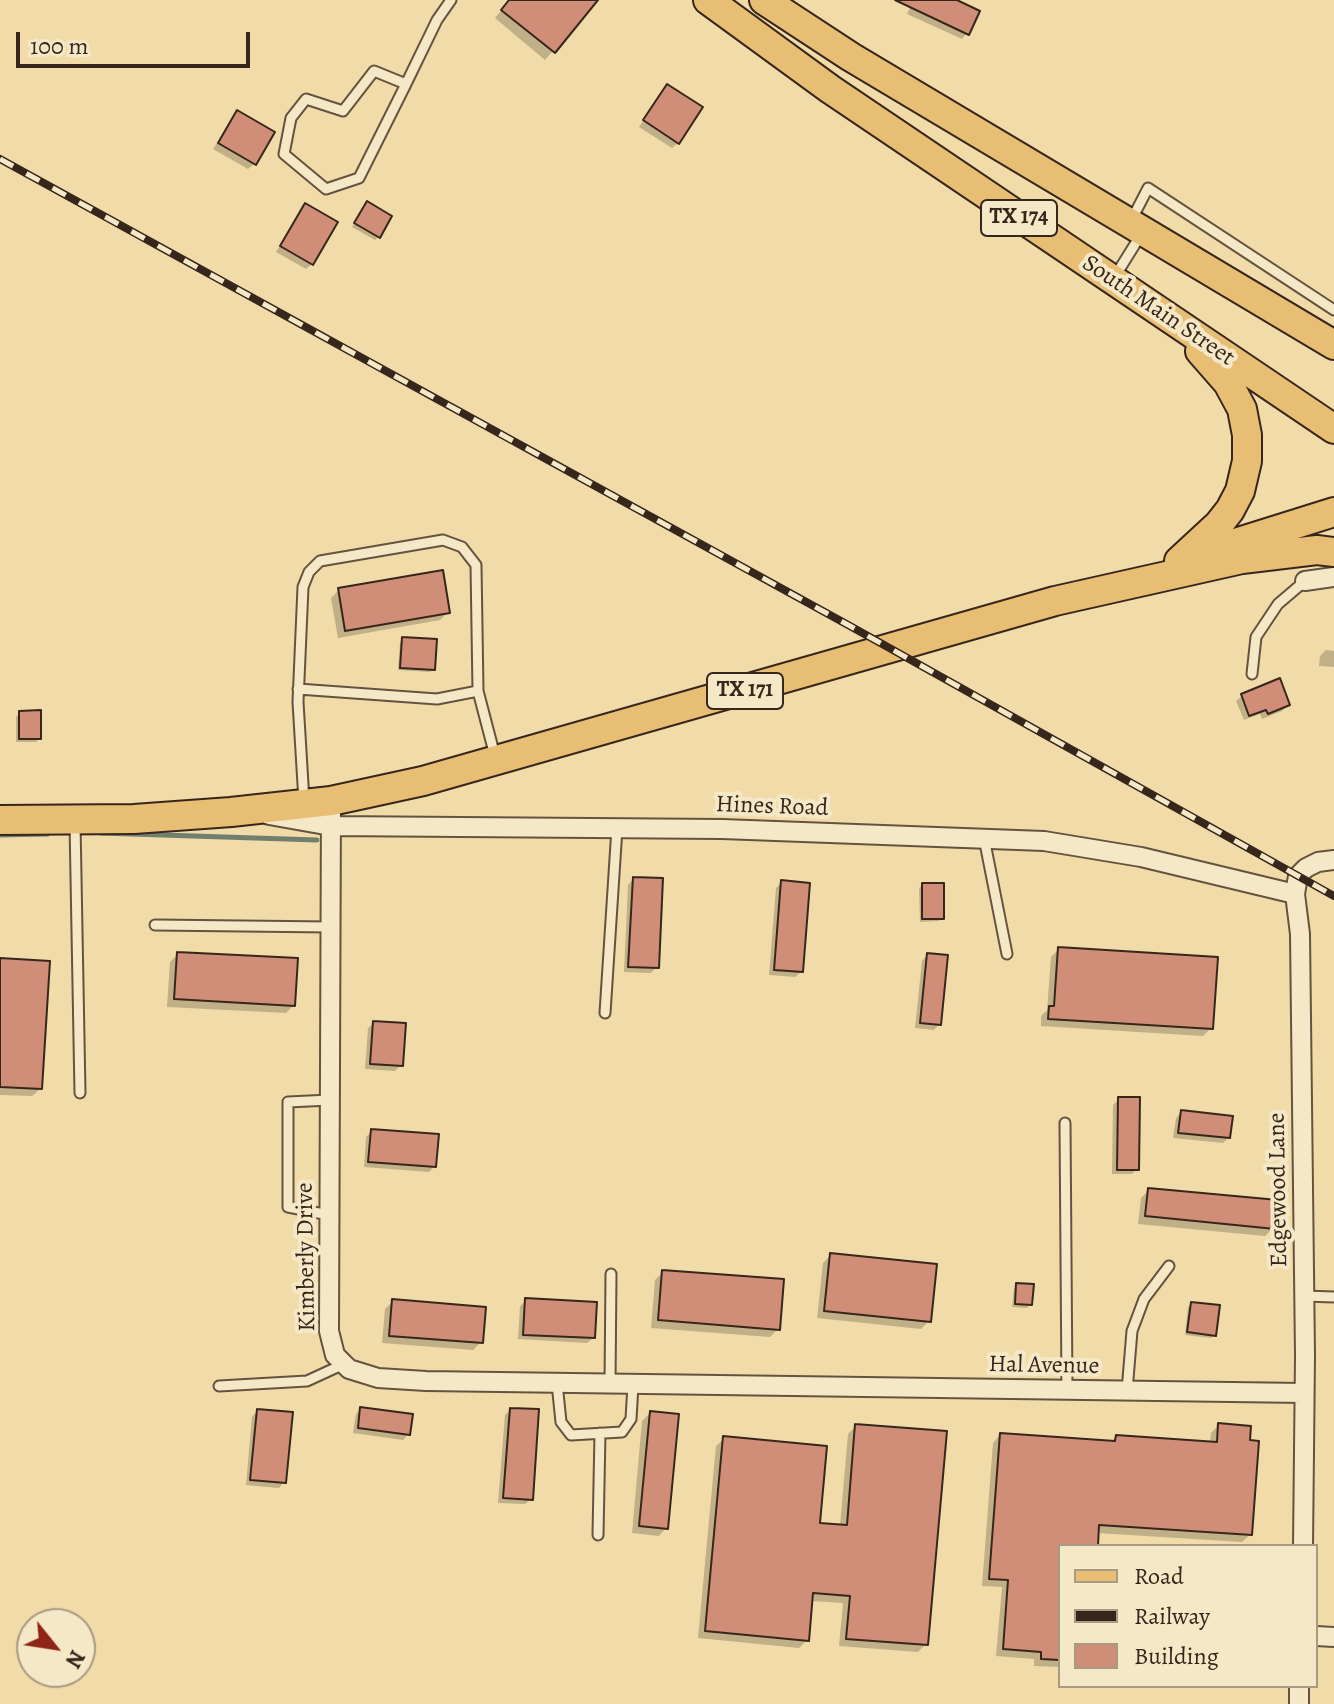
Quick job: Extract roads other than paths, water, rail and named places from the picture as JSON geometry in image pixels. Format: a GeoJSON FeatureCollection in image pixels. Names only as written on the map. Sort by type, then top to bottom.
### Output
{"type":"FeatureCollection","features":[{"type":"Feature","properties":{"kind":"main road","name":"South Main Street"},"geometry":{"type":"LineString","coordinates":[[708,0],[830,89],[1334,429]]}},
{"type":"Feature","properties":{"kind":"main road","name":"TX 174"},"geometry":{"type":"LineString","coordinates":[[764,0],[851,57],[1334,345]]}},
{"type":"Feature","properties":{"kind":"main road"},"geometry":{"type":"LineString","coordinates":[[1173,321],[1228,383],[1242,409],[1247,435],[1247,461],[1235,500],[1219,524],[1179,561]]}},
{"type":"Feature","properties":{"kind":"main road","name":"TX 171"},"geometry":{"type":"LineString","coordinates":[[0,820],[134,819],[243,810],[317,812],[972,627],[1104,582],[1334,512]]}},
{"type":"Feature","properties":{"kind":"main road","name":"TX 171"},"geometry":{"type":"LineString","coordinates":[[1055,601],[1242,559],[1317,550],[1334,552]]}},
{"type":"Feature","properties":{"kind":"street"},"geometry":{"type":"LineString","coordinates":[[1305,581],[1334,577]]}},
{"type":"Feature","properties":{"kind":"street","name":"Hines Road"},"geometry":{"type":"LineString","coordinates":[[317,812],[617,828],[1044,841],[1102,849],[1295,894]]}},
{"type":"Feature","properties":{"kind":"street","name":"Kimberly Drive"},"geometry":{"type":"LineString","coordinates":[[317,812],[330,927],[329,1331],[335,1355],[344,1364]]}},
{"type":"Feature","properties":{"kind":"street"},"geometry":{"type":"LineString","coordinates":[[1295,894],[1298,876],[1306,868],[1318,862],[1334,860]]}},
{"type":"Feature","properties":{"kind":"street","name":"Edgewood Lane"},"geometry":{"type":"LineString","coordinates":[[1295,894],[1300,934],[1303,1544]]}},
{"type":"Feature","properties":{"kind":"street"},"geometry":{"type":"LineString","coordinates":[[344,1364],[349,1369],[378,1378],[633,1385]]}},
{"type":"Feature","properties":{"kind":"street","name":"Hal Avenue"},"geometry":{"type":"LineString","coordinates":[[633,1385],[1304,1393]]}},
{"type":"Feature","properties":{"kind":"lane"},"geometry":{"type":"LineString","coordinates":[[406,84],[374,71],[343,111],[306,99],[291,118],[284,154],[326,189],[359,178],[406,84],[437,20],[451,0]]}},
{"type":"Feature","properties":{"kind":"lane"},"geometry":{"type":"LineString","coordinates":[[1113,280],[1137,226],[1148,188],[1334,310]]}},
{"type":"Feature","properties":{"kind":"lane"},"geometry":{"type":"LineString","coordinates":[[317,812],[298,689],[303,587],[309,572],[320,561],[443,540],[462,547],[476,565],[478,691],[496,759]]}},
{"type":"Feature","properties":{"kind":"lane"},"geometry":{"type":"LineString","coordinates":[[1252,674],[1256,637],[1278,604],[1305,581]]}},
{"type":"Feature","properties":{"kind":"lane"},"geometry":{"type":"LineString","coordinates":[[298,689],[437,699],[478,691]]}},
{"type":"Feature","properties":{"kind":"lane"},"geometry":{"type":"LineString","coordinates":[[75,820],[80,1093]]}},
{"type":"Feature","properties":{"kind":"lane"},"geometry":{"type":"LineString","coordinates":[[605,1013],[617,828]]}},
{"type":"Feature","properties":{"kind":"lane"},"geometry":{"type":"LineString","coordinates":[[984,838],[1007,954]]}},
{"type":"Feature","properties":{"kind":"lane"},"geometry":{"type":"LineString","coordinates":[[155,925],[330,927]]}},
{"type":"Feature","properties":{"kind":"lane"},"geometry":{"type":"LineString","coordinates":[[329,1215],[288,1207],[288,1102],[330,1100]]}},
{"type":"Feature","properties":{"kind":"lane"},"geometry":{"type":"LineString","coordinates":[[1065,1123],[1067,1390]]}},
{"type":"Feature","properties":{"kind":"lane"},"geometry":{"type":"LineString","coordinates":[[1127,1391],[1132,1331],[1144,1299],[1169,1266]]}},
{"type":"Feature","properties":{"kind":"lane"},"geometry":{"type":"LineString","coordinates":[[610,1384],[611,1274]]}},
{"type":"Feature","properties":{"kind":"lane"},"geometry":{"type":"LineString","coordinates":[[1304,1296],[1334,1297]]}},
{"type":"Feature","properties":{"kind":"lane"},"geometry":{"type":"LineString","coordinates":[[219,1386],[307,1381],[344,1364]]}},
{"type":"Feature","properties":{"kind":"lane"},"geometry":{"type":"LineString","coordinates":[[557,1383],[561,1422],[571,1435],[622,1432],[631,1419],[633,1385]]}},
{"type":"Feature","properties":{"kind":"lane"},"geometry":{"type":"LineString","coordinates":[[598,1535],[600,1433]]}},
{"type":"Feature","properties":{"kind":"waterway"},"geometry":{"type":"LineString","coordinates":[[100,833],[317,840]]}},
{"type":"Feature","properties":{"kind":"waterway"},"geometry":{"type":"LineString","coordinates":[[0,835],[48,834]]}},
{"type":"Feature","properties":{"kind":"railway"},"geometry":{"type":"LineString","coordinates":[[0,159],[1334,896]]}}]}
